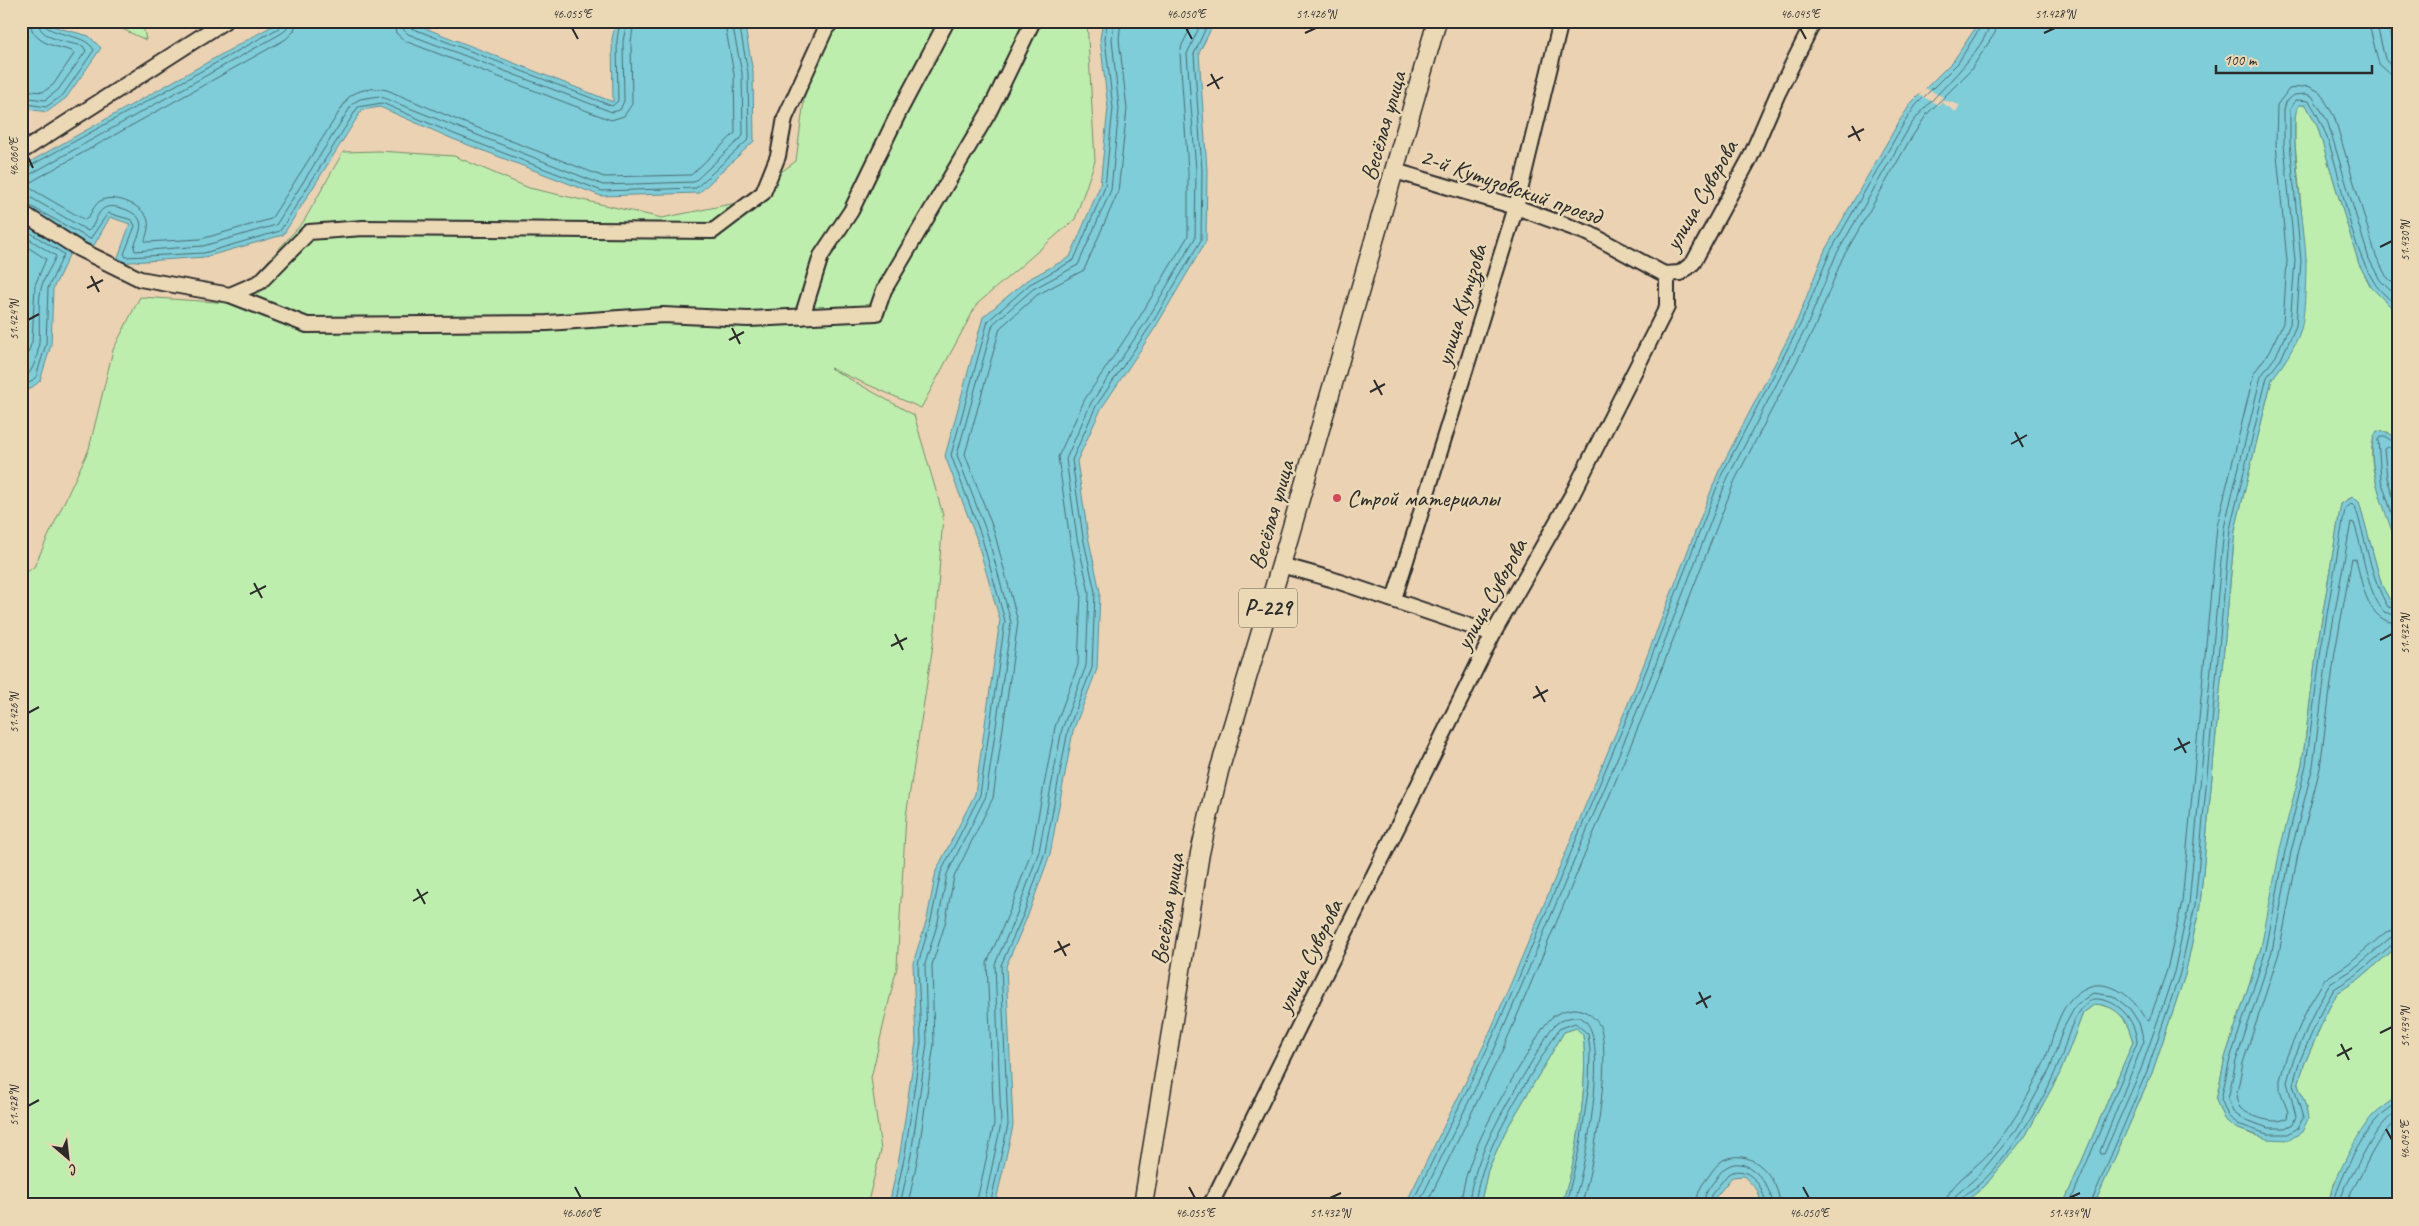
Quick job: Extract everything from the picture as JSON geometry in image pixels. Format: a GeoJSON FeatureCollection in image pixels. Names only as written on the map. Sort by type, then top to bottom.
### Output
{"type":"FeatureCollection","features":[{"type":"Feature","properties":{"kind":"main road","name":"Весёлая улица"},"geometry":{"type":"LineString","coordinates":[[1143,1205],[1200,854],[1219,771],[1281,566],[1438,21]]}},
{"type":"Feature","properties":{"kind":"street"},"geometry":{"type":"LineString","coordinates":[[21,152],[224,21]]}},
{"type":"Feature","properties":{"kind":"street"},"geometry":{"type":"LineString","coordinates":[[230,294],[260,282],[309,232],[363,228],[713,231],[764,192],[778,156],[785,118],[826,28],[834,21]]}},
{"type":"Feature","properties":{"kind":"street"},"geometry":{"type":"LineString","coordinates":[[802,317],[821,256],[851,211],[899,112],[947,21]]}},
{"type":"Feature","properties":{"kind":"street"},"geometry":{"type":"LineString","coordinates":[[21,212],[80,249],[140,279],[230,294],[307,325],[547,323],[663,315],[748,320],[876,313],[884,290],[989,112],[1033,21]]}},
{"type":"Feature","properties":{"kind":"street","name":"улица Кутузова"},"geometry":{"type":"LineString","coordinates":[[1394,599],[1516,207],[1561,21]]}},
{"type":"Feature","properties":{"kind":"street","name":"улица Суворова"},"geometry":{"type":"LineString","coordinates":[[1664,274],[1680,273],[1692,262],[1750,158],[1778,93],[1814,21]]}},
{"type":"Feature","properties":{"kind":"street","name":"2-й Кутузовский проезд"},"geometry":{"type":"LineString","coordinates":[[1395,171],[1516,207],[1590,234],[1664,274]]}},
{"type":"Feature","properties":{"kind":"street","name":"улица Суворова"},"geometry":{"type":"LineString","coordinates":[[1209,1205],[1493,634],[1572,495],[1667,307],[1668,279],[1664,274]]}},
{"type":"Feature","properties":{"kind":"street"},"geometry":{"type":"LineString","coordinates":[[1281,566],[1394,599],[1493,634]]}},
{"type":"Feature","properties":{"kind":"green space"},"geometry":{"type":"Polygon","coordinates":[[[105,21],[142,21],[146,40],[105,21]]]}},
{"type":"Feature","properties":{"kind":"green space"},"geometry":{"type":"Polygon","coordinates":[[[825,21],[1087,21],[1095,161],[1075,219],[977,304],[921,408],[830,368],[914,415],[943,515],[935,632],[906,816],[897,967],[871,1078],[881,1150],[867,1205],[21,1205],[21,576],[34,567],[89,449],[113,350],[140,297],[230,303],[304,221],[343,152],[379,151],[454,156],[529,188],[662,218],[741,202],[796,161],[811,47],[825,21]]]}},
{"type":"Feature","properties":{"kind":"green space"},"geometry":{"type":"Polygon","coordinates":[[[2299,105],[2306,105],[2317,125],[2359,264],[2371,287],[2398,314],[2398,441],[2388,432],[2377,431],[2372,443],[2372,457],[2378,488],[2394,535],[2398,554],[2398,605],[2392,604],[2382,586],[2359,502],[2352,497],[2341,504],[2317,648],[2302,764],[2261,948],[2225,1058],[2216,1100],[2224,1119],[2236,1128],[2256,1136],[2306,1107],[2298,1085],[2304,1065],[2337,993],[2359,979],[2398,946],[2398,1096],[2373,1115],[2333,1184],[2328,1205],[2094,1205],[2152,1073],[2185,975],[2200,905],[2235,530],[2272,379],[2285,361],[2306,261],[2295,143],[2295,109],[2299,105]]]}},
{"type":"Feature","properties":{"kind":"green space"},"geometry":{"type":"Polygon","coordinates":[[[2095,1004],[2110,1008],[2121,1016],[2128,1027],[2133,1042],[2063,1205],[1961,1205],[1985,1186],[2026,1135],[2060,1073],[2083,1013],[2095,1004]]]}},
{"type":"Feature","properties":{"kind":"green space"},"geometry":{"type":"Polygon","coordinates":[[[1576,1028],[1583,1035],[1583,1097],[1577,1145],[1561,1205],[1480,1205],[1488,1170],[1505,1132],[1564,1032],[1576,1028]]]}},
{"type":"Feature","properties":{"kind":"water"},"geometry":{"type":"Polygon","coordinates":[[[21,21],[46,21],[55,27],[89,36],[101,48],[66,98],[47,112],[21,108],[21,21]]]}},
{"type":"Feature","properties":{"kind":"water"},"geometry":{"type":"Polygon","coordinates":[[[281,21],[407,21],[613,102],[612,39],[616,21],[747,21],[745,27],[753,72],[754,141],[699,193],[601,196],[453,139],[380,107],[362,110],[283,235],[205,257],[116,263],[130,224],[110,217],[93,247],[21,204],[21,167],[281,21]]]}},
{"type":"Feature","properties":{"kind":"water"},"geometry":{"type":"Polygon","coordinates":[[[1103,21],[1215,21],[1199,53],[1207,170],[1206,241],[1155,328],[1101,409],[1077,461],[1088,536],[1100,592],[1097,669],[1073,731],[1050,854],[1028,915],[1006,966],[1013,1126],[995,1205],[889,1205],[900,1153],[916,1042],[913,963],[927,919],[936,871],[975,794],[1000,620],[976,537],[945,456],[983,317],[1027,280],[1070,257],[1100,186],[1108,108],[1100,39],[1103,21]]]}},
{"type":"Feature","properties":{"kind":"water"},"geometry":{"type":"Polygon","coordinates":[[[1980,21],[2386,21],[2398,67],[2398,314],[2371,287],[2359,264],[2317,125],[2306,105],[2299,105],[2296,115],[2296,154],[2306,260],[2303,315],[2301,329],[2296,342],[2272,379],[2235,530],[2200,905],[2185,975],[2152,1073],[2094,1205],[2063,1205],[2133,1042],[2125,1021],[2116,1011],[2103,1005],[2095,1004],[2083,1013],[2060,1073],[2026,1135],[1985,1186],[1961,1205],[1762,1205],[1758,1191],[1744,1176],[1732,1177],[1715,1198],[1715,1205],[1561,1205],[1577,1145],[1583,1097],[1583,1035],[1576,1028],[1564,1032],[1505,1132],[1488,1170],[1480,1205],[1405,1205],[1485,1043],[1514,976],[1635,687],[1718,473],[1797,321],[1825,250],[1912,102],[1954,60],[1980,21]]]}},
{"type":"Feature","properties":{"kind":"water"},"geometry":{"type":"Polygon","coordinates":[[[22,221],[71,251],[53,289],[51,345],[40,381],[21,396],[22,221]]]}},
{"type":"Feature","properties":{"kind":"water"},"geometry":{"type":"Polygon","coordinates":[[[2377,431],[2388,433],[2398,441],[2398,548],[2383,506],[2374,472],[2373,442],[2377,431]]]}},
{"type":"Feature","properties":{"kind":"water"},"geometry":{"type":"Polygon","coordinates":[[[2353,497],[2359,502],[2382,586],[2392,604],[2398,605],[2398,946],[2359,979],[2337,993],[2326,1014],[2304,1065],[2298,1085],[2308,1119],[2302,1132],[2289,1140],[2267,1139],[2236,1128],[2224,1119],[2216,1100],[2225,1058],[2261,948],[2280,849],[2302,764],[2317,648],[2341,504],[2353,497]]]}},
{"type":"Feature","properties":{"kind":"water"},"geometry":{"type":"Polygon","coordinates":[[[2398,1096],[2398,1205],[2328,1205],[2340,1171],[2360,1133],[2373,1115],[2398,1096]]]}},
{"type":"Feature","properties":{"kind":"pier"},"geometry":{"type":"Polygon","coordinates":[[[1925,88],[1943,97],[1943,100],[1960,105],[1956,112],[1941,102],[1939,105],[1919,95],[1925,88]]]}},
{"type":"Feature","properties":{"kind":"place","name":"Строй материалы"},"geometry":{"type":"Point","coordinates":[1337,498]}}]}
